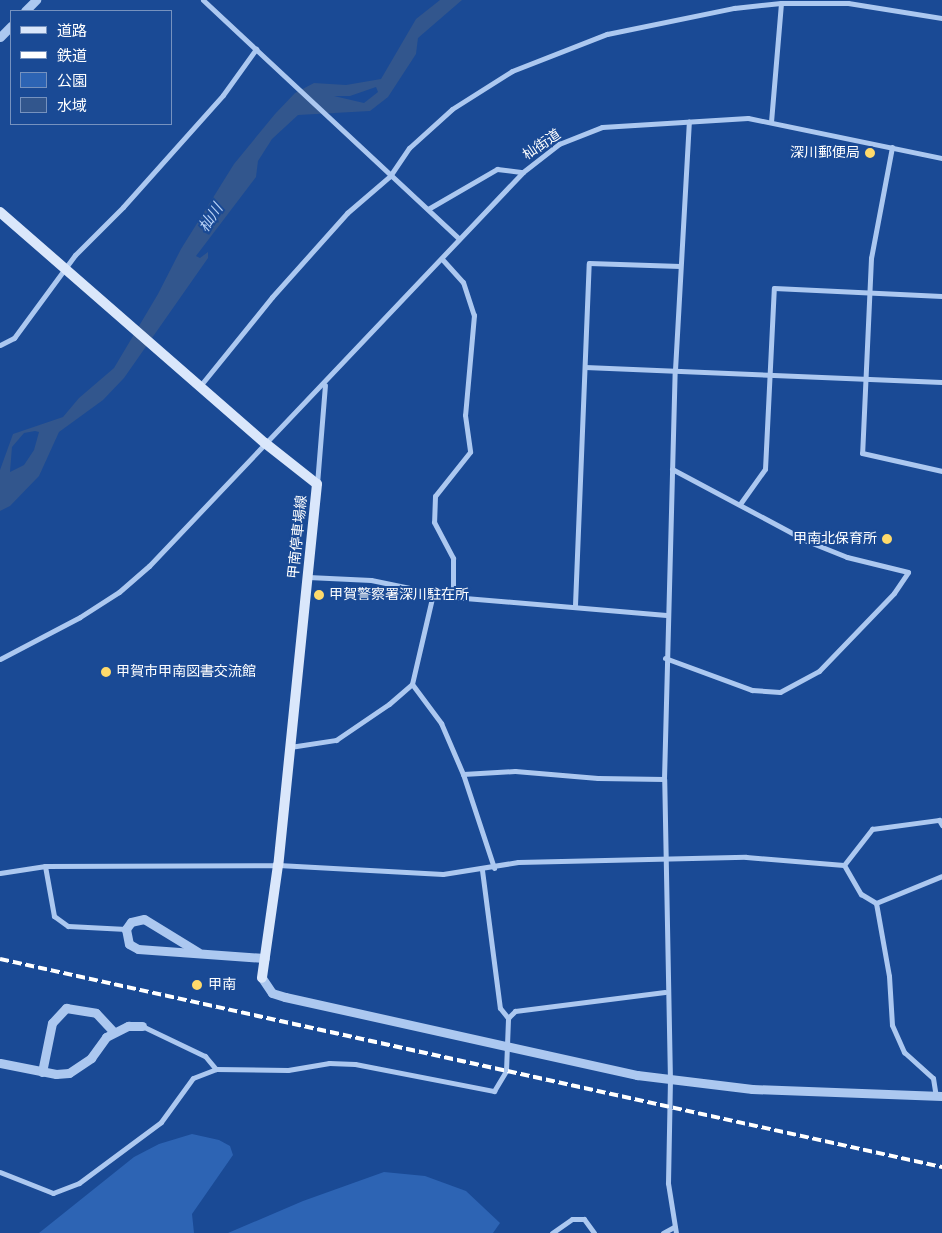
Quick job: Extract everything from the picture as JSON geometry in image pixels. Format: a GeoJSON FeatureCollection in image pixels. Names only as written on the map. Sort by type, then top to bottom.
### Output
{"type":"FeatureCollection","features":[{"type":"Feature","properties":{"kind":"main road","name":"甲南停車場線"},"geometry":{"type":"LineString","coordinates":[[0,212],[265,443],[317,484],[278,865],[262,978]]}},
{"type":"Feature","properties":{"kind":"street"},"geometry":{"type":"LineString","coordinates":[[26,10],[36,0]]}},
{"type":"Feature","properties":{"kind":"street"},"geometry":{"type":"LineString","coordinates":[[203,0],[459,239]]}},
{"type":"Feature","properties":{"kind":"street"},"geometry":{"type":"LineString","coordinates":[[771,122],[781,3]]}},
{"type":"Feature","properties":{"kind":"street"},"geometry":{"type":"LineString","coordinates":[[200,387],[272,297],[347,213],[388,174],[409,148],[445,114],[481,89],[537,60],[616,32],[678,17],[781,3],[848,3],[942,18]]}},
{"type":"Feature","properties":{"kind":"street"},"geometry":{"type":"LineString","coordinates":[[0,37],[10,27]]}},
{"type":"Feature","properties":{"kind":"street"},"geometry":{"type":"LineString","coordinates":[[0,345],[14,338],[75,254],[123,207],[223,95],[256,49]]}},
{"type":"Feature","properties":{"kind":"street","name":"杣街道"},"geometry":{"type":"LineString","coordinates":[[0,659],[80,617],[119,592],[149,566],[265,443],[324,385],[523,172],[559,144],[602,127],[748,118],[942,158]]}},
{"type":"Feature","properties":{"kind":"street"},"geometry":{"type":"LineString","coordinates":[[676,1233],[668,1183],[670,1081],[665,992],[665,658],[675,370],[682,238],[685,232],[689,121]]}},
{"type":"Feature","properties":{"kind":"street"},"geometry":{"type":"LineString","coordinates":[[892,147],[871,258],[862,453],[942,470]]}},
{"type":"Feature","properties":{"kind":"street"},"geometry":{"type":"LineString","coordinates":[[428,209],[497,169],[523,172]]}},
{"type":"Feature","properties":{"kind":"street"},"geometry":{"type":"LineString","coordinates":[[442,259],[463,282],[474,315],[465,415],[470,452],[435,496],[434,522],[453,558],[453,597]]}},
{"type":"Feature","properties":{"kind":"street"},"geometry":{"type":"LineString","coordinates":[[575,605],[589,263],[680,266]]}},
{"type":"Feature","properties":{"kind":"street"},"geometry":{"type":"LineString","coordinates":[[740,504],[765,469],[774,288],[942,296]]}},
{"type":"Feature","properties":{"kind":"street"},"geometry":{"type":"LineString","coordinates":[[586,367],[942,382]]}},
{"type":"Feature","properties":{"kind":"street"},"geometry":{"type":"LineString","coordinates":[[317,484],[324,385]]}},
{"type":"Feature","properties":{"kind":"street"},"geometry":{"type":"LineString","coordinates":[[665,658],[752,690],[780,692],[819,671],[894,593],[908,572],[847,556],[807,541],[672,469]]}},
{"type":"Feature","properties":{"kind":"street"},"geometry":{"type":"LineString","coordinates":[[308,577],[371,580],[453,597],[575,605],[666,615]]}},
{"type":"Feature","properties":{"kind":"street"},"geometry":{"type":"LineString","coordinates":[[290,747],[336,740],[389,704],[412,684],[433,594]]}},
{"type":"Feature","properties":{"kind":"street"},"geometry":{"type":"LineString","coordinates":[[412,684],[441,723],[463,774],[494,868]]}},
{"type":"Feature","properties":{"kind":"street"},"geometry":{"type":"LineString","coordinates":[[463,774],[515,771],[598,778],[664,779]]}},
{"type":"Feature","properties":{"kind":"street"},"geometry":{"type":"LineString","coordinates":[[844,865],[872,828],[939,820],[942,826]]}},
{"type":"Feature","properties":{"kind":"street"},"geometry":{"type":"LineString","coordinates":[[0,873],[45,866],[278,865],[443,874],[482,870],[518,862],[746,856],[844,865]]}},
{"type":"Feature","properties":{"kind":"street"},"geometry":{"type":"LineString","coordinates":[[262,978],[272,993],[285,997],[670,1081],[816,1093],[939,1096],[932,1078],[904,1052],[892,1025],[889,976],[876,903],[861,894],[844,865]]}},
{"type":"Feature","properties":{"kind":"street"},"geometry":{"type":"LineString","coordinates":[[45,866],[54,916],[68,926],[126,929]]}},
{"type":"Feature","properties":{"kind":"street"},"geometry":{"type":"LineString","coordinates":[[0,1172],[53,1193],[79,1183],[161,1122],[193,1078],[216,1069],[288,1070],[329,1064],[355,1064],[494,1091],[506,1071],[508,1018],[500,1008],[482,870]]}},
{"type":"Feature","properties":{"kind":"street"},"geometry":{"type":"LineString","coordinates":[[876,903],[942,876]]}},
{"type":"Feature","properties":{"kind":"street"},"geometry":{"type":"LineString","coordinates":[[198,952],[144,919],[130,922],[126,929],[129,944],[138,950],[198,952],[265,958]]}},
{"type":"Feature","properties":{"kind":"street"},"geometry":{"type":"LineString","coordinates":[[163,951],[170,940],[169,933]]}},
{"type":"Feature","properties":{"kind":"street"},"geometry":{"type":"LineString","coordinates":[[508,1018],[515,1011],[665,992]]}},
{"type":"Feature","properties":{"kind":"street"},"geometry":{"type":"LineString","coordinates":[[42,1072],[52,1023],[66,1008],[96,1013],[114,1032]]}},
{"type":"Feature","properties":{"kind":"street"},"geometry":{"type":"LineString","coordinates":[[0,1063],[42,1072],[69,1073],[82,1067],[106,1037],[114,1032],[142,1026],[205,1056],[216,1069]]}},
{"type":"Feature","properties":{"kind":"street"},"geometry":{"type":"LineString","coordinates":[[552,1233],[572,1219],[584,1219],[594,1233]]}},
{"type":"Feature","properties":{"kind":"street"},"geometry":{"type":"LineString","coordinates":[[663,1233],[674,1227]]}},
{"type":"Feature","properties":{"kind":"green space"},"geometry":{"type":"Polygon","coordinates":[[[192,1134],[219,1140],[230,1146],[233,1155],[192,1214],[194,1233],[39,1233],[134,1157],[159,1144],[192,1134]]]}},
{"type":"Feature","properties":{"kind":"green space"},"geometry":{"type":"Polygon","coordinates":[[[384,1172],[425,1176],[466,1191],[500,1223],[493,1233],[228,1233],[303,1201],[384,1172]]]}},
{"type":"Feature","properties":{"kind":"water","name":"杣川"},"geometry":{"type":"Polygon","coordinates":[[[440,0],[462,0],[418,38],[416,54],[388,97],[370,111],[298,115],[272,139],[258,161],[256,177],[196,256],[200,258],[208,252],[208,258],[124,378],[103,400],[59,432],[39,476],[10,506],[0,511],[0,470],[13,434],[63,417],[79,398],[114,368],[158,294],[181,249],[234,164],[275,114],[295,93],[314,83],[346,85],[381,79],[416,19],[440,0]],[[376,87],[350,96],[334,96],[364,103],[378,92],[376,87]],[[39,432],[24,433],[12,447],[10,472],[24,465],[34,450],[39,432]]]}},
{"type":"Feature","properties":{"kind":"railway"},"geometry":{"type":"LineString","coordinates":[[0,959],[942,1167]]}},
{"type":"Feature","properties":{"kind":"place","name":"深川郵便局"},"geometry":{"type":"Point","coordinates":[870,153]}},
{"type":"Feature","properties":{"kind":"place","name":"甲南北保育所"},"geometry":{"type":"Point","coordinates":[887,539]}},
{"type":"Feature","properties":{"kind":"place","name":"甲賀警察署深川駐在所"},"geometry":{"type":"Point","coordinates":[319,595]}},
{"type":"Feature","properties":{"kind":"place","name":"甲賀市甲南図書交流館"},"geometry":{"type":"Point","coordinates":[106,672]}},
{"type":"Feature","properties":{"kind":"place","name":"甲南"},"geometry":{"type":"Point","coordinates":[197,985]}}]}
